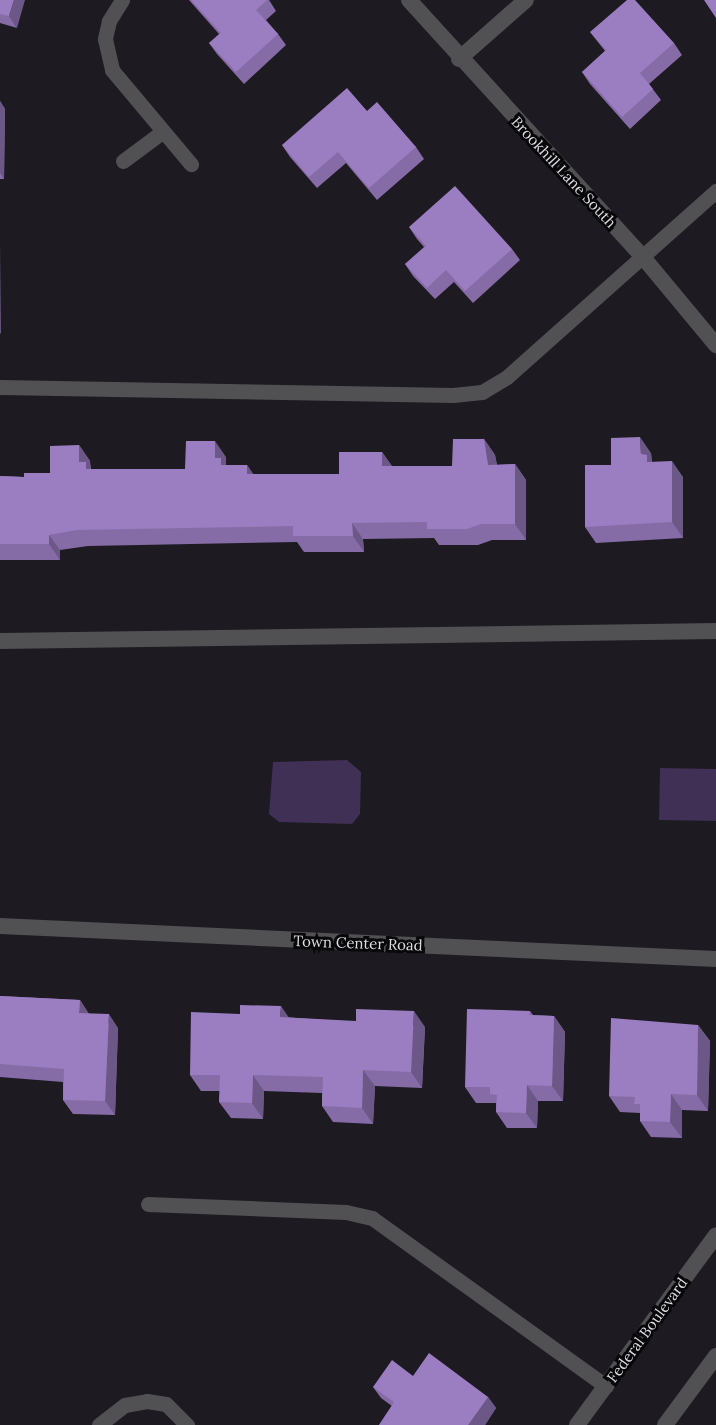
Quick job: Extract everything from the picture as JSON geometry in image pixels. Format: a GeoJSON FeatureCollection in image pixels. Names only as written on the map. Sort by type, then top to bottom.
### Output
{"type":"FeatureCollection","features":[{"type":"Feature","properties":{"kind":"street","name":"Brookhill Lane South"},"geometry":{"type":"LineString","coordinates":[[410,0],[459,58],[642,256],[716,345]]}},
{"type":"Feature","properties":{"kind":"street"},"geometry":{"type":"LineString","coordinates":[[459,58],[526,0]]}},
{"type":"Feature","properties":{"kind":"street"},"geometry":{"type":"LineString","coordinates":[[0,641],[716,631]]}},
{"type":"Feature","properties":{"kind":"street","name":"Town Center Road"},"geometry":{"type":"LineString","coordinates":[[0,926],[716,959]]}},
{"type":"Feature","properties":{"kind":"street","name":"Federal Boulevard"},"geometry":{"type":"LineString","coordinates":[[577,1425],[716,1235]]}},
{"type":"Feature","properties":{"kind":"street"},"geometry":{"type":"LineString","coordinates":[[664,1425],[716,1356]]}},
{"type":"Feature","properties":{"kind":"lane"},"geometry":{"type":"LineString","coordinates":[[122,0],[109,21],[106,52],[125,90],[191,164]]}},
{"type":"Feature","properties":{"kind":"lane"},"geometry":{"type":"LineString","coordinates":[[123,161],[162,132]]}},
{"type":"Feature","properties":{"kind":"lane"},"geometry":{"type":"LineString","coordinates":[[0,387],[476,393],[507,377],[716,191]]}},
{"type":"Feature","properties":{"kind":"lane"},"geometry":{"type":"LineString","coordinates":[[148,1204],[346,1212],[372,1218],[606,1386]]}},
{"type":"Feature","properties":{"kind":"lane"},"geometry":{"type":"LineString","coordinates":[[99,1425],[125,1405],[147,1401],[166,1404],[188,1425]]}},
{"type":"Feature","properties":{"kind":"shaded area"},"geometry":{"type":"Polygon","coordinates":[[[347,760],[361,772],[360,814],[352,824],[279,822],[269,814],[273,762],[347,760]]]}},
{"type":"Feature","properties":{"kind":"shaded area"},"geometry":{"type":"Polygon","coordinates":[[[660,768],[716,769],[716,821],[659,820],[660,768]]]}},
{"type":"Feature","properties":{"kind":"building"},"geometry":{"type":"Polygon","coordinates":[[[0,0],[14,0],[9,16],[0,14],[0,0]]]}},
{"type":"Feature","properties":{"kind":"building"},"geometry":{"type":"Polygon","coordinates":[[[191,0],[267,0],[256,10],[278,34],[236,72],[209,43],[221,33],[191,0]]]}},
{"type":"Feature","properties":{"kind":"building"},"geometry":{"type":"Polygon","coordinates":[[[627,0],[635,0],[674,43],[640,73],[653,89],[622,117],[582,72],[606,50],[590,32],[627,0]]]}},
{"type":"Feature","properties":{"kind":"building"},"geometry":{"type":"Polygon","coordinates":[[[704,0],[716,0],[716,18],[704,0]]]}},
{"type":"Feature","properties":{"kind":"building"},"geometry":{"type":"Polygon","coordinates":[[[347,88],[367,111],[377,102],[416,147],[369,188],[338,152],[309,177],[282,145],[347,88]]]}},
{"type":"Feature","properties":{"kind":"building"},"geometry":{"type":"Polygon","coordinates":[[[455,186],[512,249],[465,291],[446,270],[427,288],[405,264],[426,246],[409,227],[455,186]]]}},
{"type":"Feature","properties":{"kind":"building"},"geometry":{"type":"Polygon","coordinates":[[[640,437],[641,454],[647,455],[647,462],[672,461],[672,522],[585,527],[585,465],[611,465],[611,438],[640,437]]]}},
{"type":"Feature","properties":{"kind":"building"},"geometry":{"type":"Polygon","coordinates":[[[453,439],[484,439],[488,465],[515,464],[515,524],[481,524],[467,529],[427,529],[427,522],[352,523],[353,536],[293,536],[293,526],[77,530],[49,535],[49,544],[0,544],[0,476],[24,477],[24,473],[50,473],[50,446],[79,445],[79,462],[86,462],[86,469],[185,469],[186,441],[215,441],[215,458],[221,458],[221,465],[247,465],[247,474],[339,474],[339,452],[382,452],[382,466],[452,466],[453,439]]]}},
{"type":"Feature","properties":{"kind":"building"},"geometry":{"type":"Polygon","coordinates":[[[0,996],[80,1000],[79,1013],[109,1014],[105,1101],[63,1100],[64,1069],[0,1064],[0,996]]]}},
{"type":"Feature","properties":{"kind":"building"},"geometry":{"type":"Polygon","coordinates":[[[240,1005],[281,1006],[280,1017],[356,1021],[356,1009],[414,1011],[411,1072],[363,1070],[362,1108],[322,1106],[323,1077],[253,1075],[252,1103],[219,1102],[220,1075],[190,1075],[191,1012],[240,1014],[240,1005]]]}},
{"type":"Feature","properties":{"kind":"building"},"geometry":{"type":"Polygon","coordinates":[[[467,1009],[530,1011],[529,1015],[554,1016],[552,1086],[527,1085],[526,1113],[496,1112],[497,1095],[490,1094],[490,1087],[465,1087],[467,1009]]]}},
{"type":"Feature","properties":{"kind":"building"},"geometry":{"type":"Polygon","coordinates":[[[611,1018],[698,1025],[697,1095],[671,1094],[670,1122],[640,1121],[640,1104],[634,1104],[635,1097],[609,1096],[611,1018]]]}},
{"type":"Feature","properties":{"kind":"building"},"geometry":{"type":"Polygon","coordinates":[[[429,1353],[488,1397],[468,1425],[379,1425],[394,1402],[373,1387],[392,1360],[413,1376],[429,1353]]]}}]}
